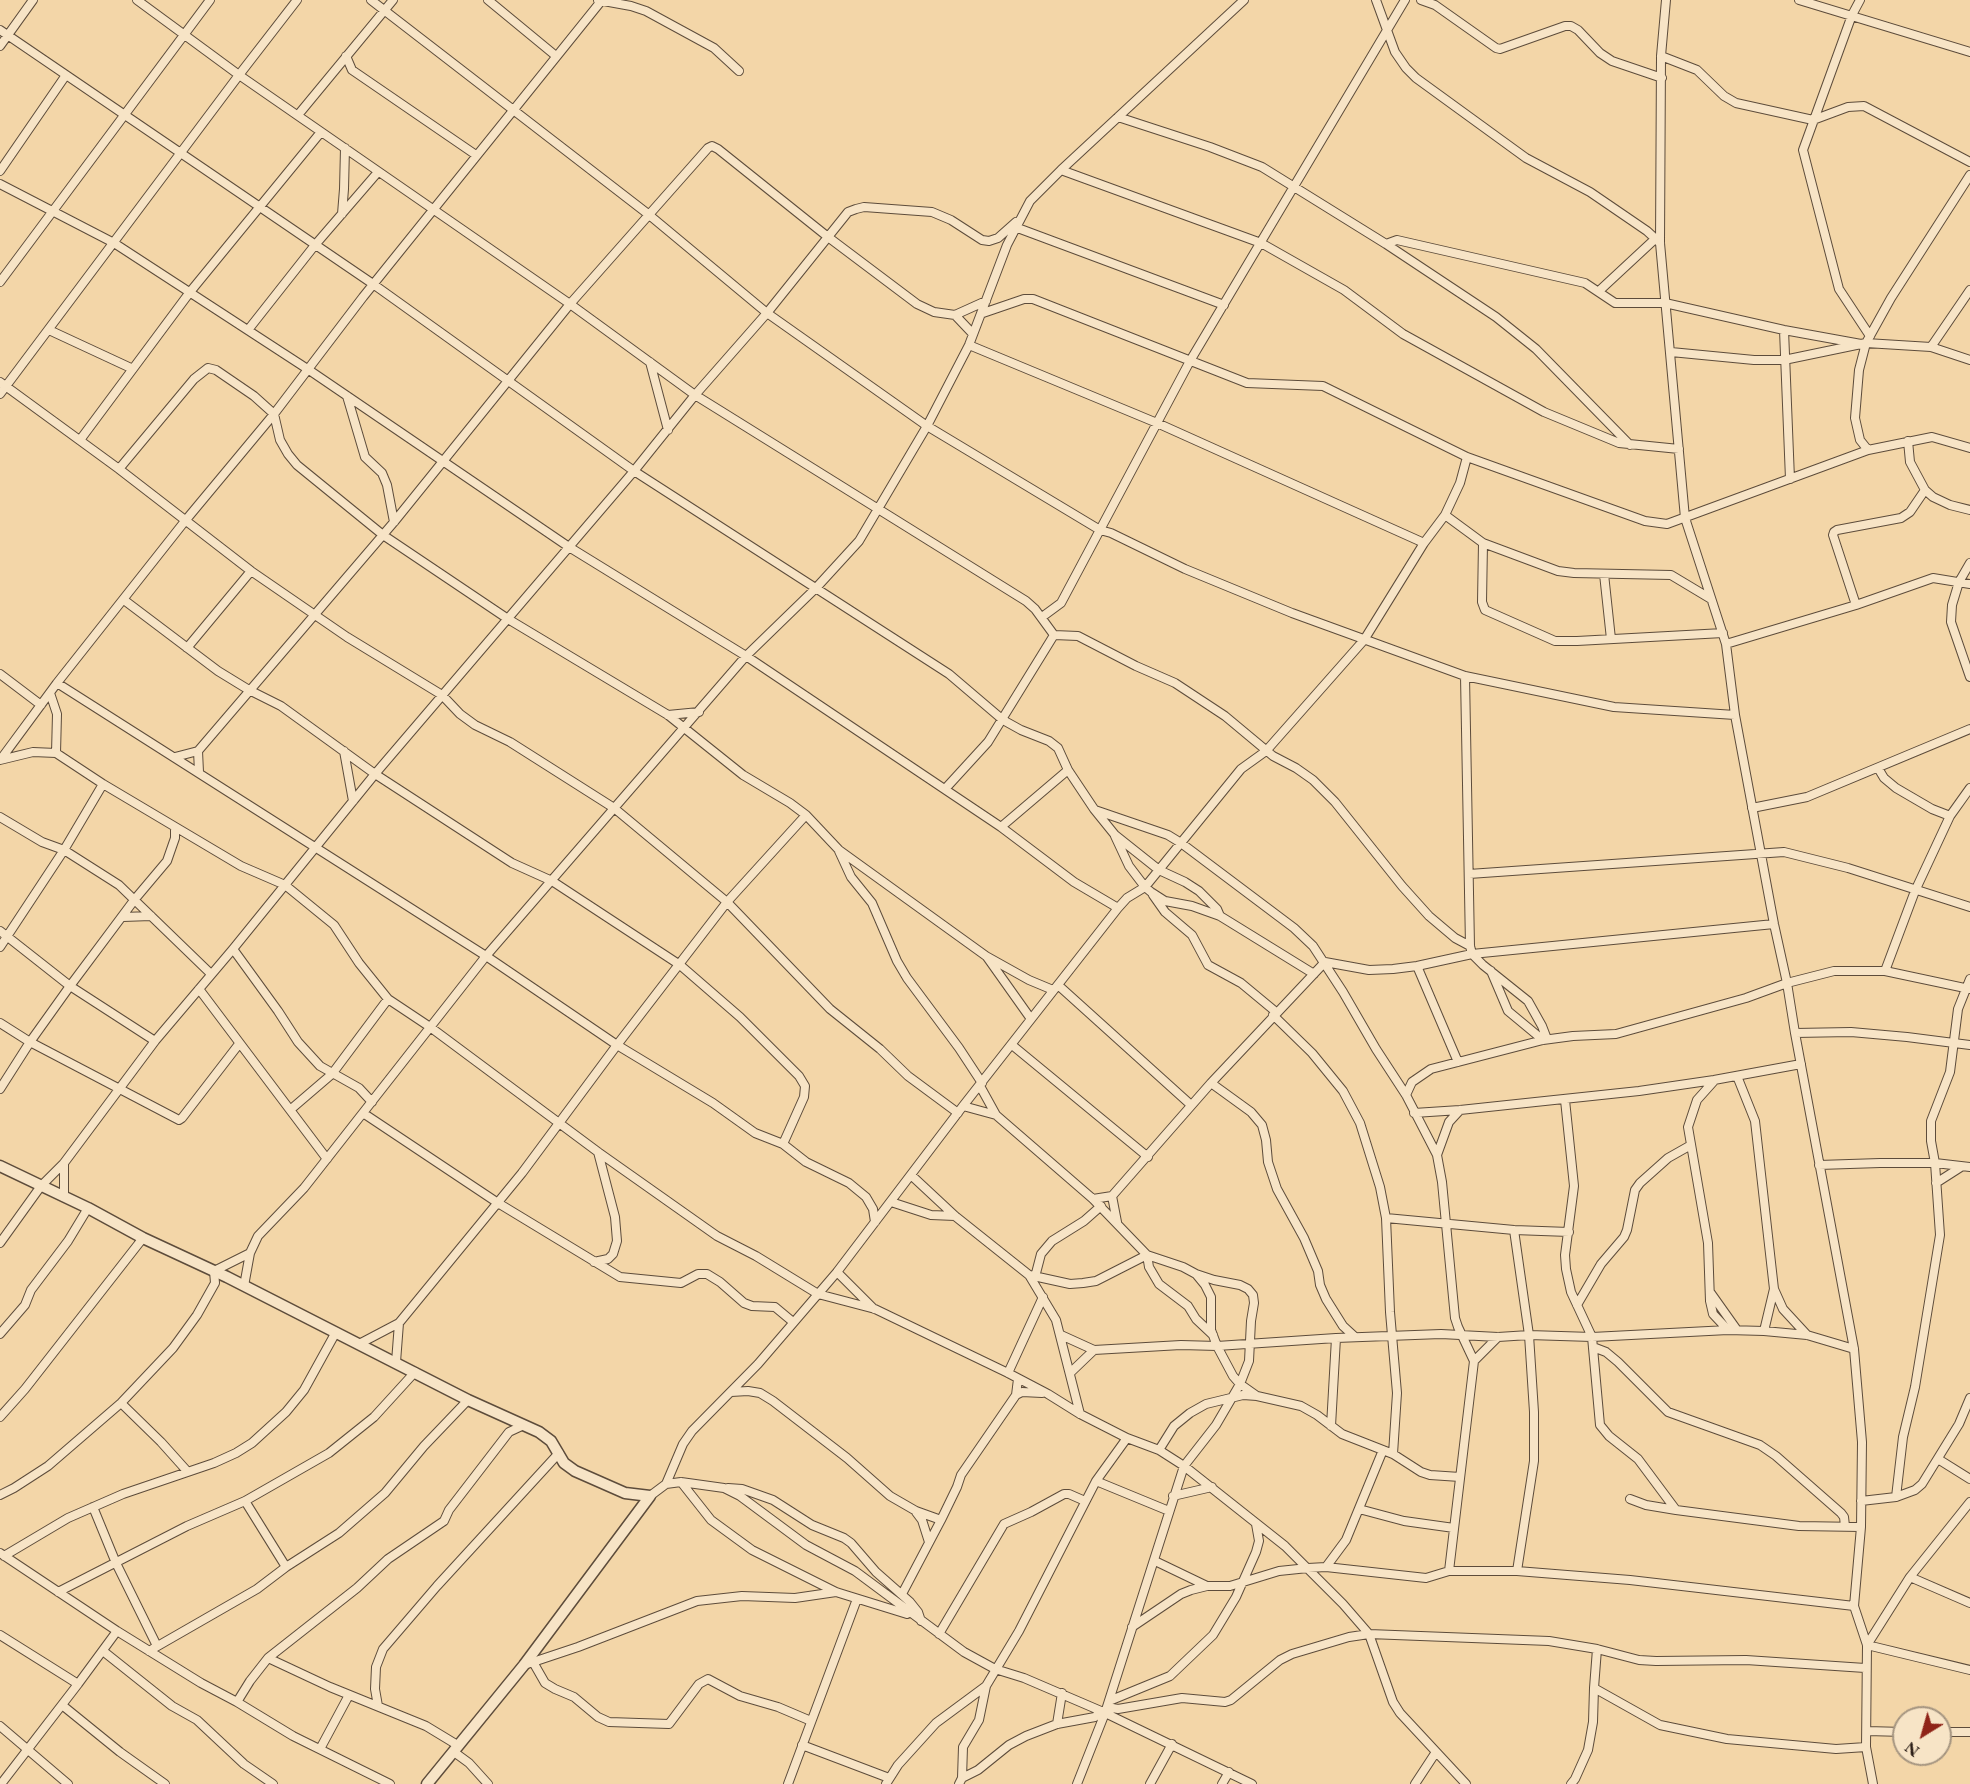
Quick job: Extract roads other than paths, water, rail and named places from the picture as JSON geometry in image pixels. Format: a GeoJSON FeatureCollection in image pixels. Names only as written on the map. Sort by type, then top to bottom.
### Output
{"type":"FeatureCollection","features":[{"type":"Feature","properties":{"kind":"street"},"geometry":{"type":"LineString","coordinates":[[0,46],[4,32],[33,0]]}},
{"type":"Feature","properties":{"kind":"street"},"geometry":{"type":"LineString","coordinates":[[137,0],[239,75],[570,304],[695,395],[1026,601],[1042,617],[1054,635]]}},
{"type":"Feature","properties":{"kind":"street"},"geometry":{"type":"LineString","coordinates":[[0,282],[210,0]]}},
{"type":"Feature","properties":{"kind":"street"},"geometry":{"type":"LineString","coordinates":[[0,394],[4,384],[49,330],[297,0]]}},
{"type":"Feature","properties":{"kind":"street"},"geometry":{"type":"LineString","coordinates":[[371,0],[648,214],[766,313],[927,426],[1100,530],[1231,588],[1364,640],[1465,676],[1614,707],[1735,715]]}},
{"type":"Feature","properties":{"kind":"street"},"geometry":{"type":"LineString","coordinates":[[298,115],[383,9],[393,0]]}},
{"type":"Feature","properties":{"kind":"street"},"geometry":{"type":"LineString","coordinates":[[488,0],[556,56]]}},
{"type":"Feature","properties":{"kind":"street"},"geometry":{"type":"LineString","coordinates":[[244,1286],[249,1253],[266,1226],[304,1188],[486,956],[746,656],[816,588],[859,541],[927,426],[969,345],[983,313],[1006,245],[1030,201],[1244,0]]}},
{"type":"Feature","properties":{"kind":"street"},"geometry":{"type":"LineString","coordinates":[[1376,0],[1395,52],[1416,78],[1526,158],[1590,192],[1658,241]]}},
{"type":"Feature","properties":{"kind":"street"},"geometry":{"type":"LineString","coordinates":[[1042,617],[1061,603],[1190,361],[1405,0]]}},
{"type":"Feature","properties":{"kind":"street"},"geometry":{"type":"LineString","coordinates":[[1420,0],[1435,5],[1496,48],[1500,49],[1565,26],[1571,26],[1612,61],[1662,78]]}},
{"type":"Feature","properties":{"kind":"street"},"geometry":{"type":"LineString","coordinates":[[1666,0],[1661,56],[1658,241],[1671,352],[1685,518],[1726,644],[1735,715],[1854,1349],[1862,1442],[1861,1527],[1854,1606],[1867,1645],[1866,1747],[1873,1784]]}},
{"type":"Feature","properties":{"kind":"street"},"geometry":{"type":"LineString","coordinates":[[1799,0],[1970,52]]}},
{"type":"Feature","properties":{"kind":"street"},"geometry":{"type":"LineString","coordinates":[[1860,0],[1852,15],[1803,150],[1839,289],[1866,341]]}},
{"type":"Feature","properties":{"kind":"street"},"geometry":{"type":"LineString","coordinates":[[0,760],[57,683],[185,521],[274,414],[373,284],[600,1],[632,6],[646,11],[714,48],[740,71]]}},
{"type":"Feature","properties":{"kind":"street"},"geometry":{"type":"LineString","coordinates":[[4,32],[373,284],[634,471],[949,674],[1003,720],[1054,744],[1063,756],[1068,770],[1115,836],[1129,866],[1165,912],[1192,935],[1208,965],[1241,983],[1275,1014],[1330,1075],[1352,1106],[1360,1123],[1380,1187],[1386,1218],[1390,1312],[1397,1393],[1393,1454]]}},
{"type":"Feature","properties":{"kind":"street"},"geometry":{"type":"LineString","coordinates":[[346,56],[352,70],[476,154]]}},
{"type":"Feature","properties":{"kind":"street"},"geometry":{"type":"LineString","coordinates":[[1661,56],[1698,70],[1724,96],[1736,103],[1813,120],[1848,107],[1864,106],[1970,162]]}},
{"type":"Feature","properties":{"kind":"street"},"geometry":{"type":"LineString","coordinates":[[333,71],[352,70]]}},
{"type":"Feature","properties":{"kind":"street"},"geometry":{"type":"LineString","coordinates":[[0,171],[66,75]]}},
{"type":"Feature","properties":{"kind":"street"},"geometry":{"type":"LineString","coordinates":[[1118,117],[1246,160],[1295,187],[1386,244],[1496,317],[1536,349],[1630,445]]}},
{"type":"Feature","properties":{"kind":"street"},"geometry":{"type":"LineString","coordinates":[[80,440],[190,292],[321,132]]}},
{"type":"Feature","properties":{"kind":"street"},"geometry":{"type":"LineString","coordinates":[[175,757],[198,751],[394,522],[570,304],[708,148],[712,146],[718,149],[828,237],[917,304],[934,312],[955,315],[986,302]]}},
{"type":"Feature","properties":{"kind":"street"},"geometry":{"type":"LineString","coordinates":[[341,214],[345,148]]}},
{"type":"Feature","properties":{"kind":"street"},"geometry":{"type":"LineString","coordinates":[[1061,170],[1261,243],[1344,290],[1403,334],[1544,412],[1608,439],[1630,445],[1679,448]]}},
{"type":"Feature","properties":{"kind":"street"},"geometry":{"type":"LineString","coordinates":[[248,330],[315,245],[378,172]]}},
{"type":"Feature","properties":{"kind":"street"},"geometry":{"type":"LineString","coordinates":[[1868,450],[1860,440],[1855,418],[1859,370],[1866,341],[1970,175]]}},
{"type":"Feature","properties":{"kind":"street"},"geometry":{"type":"LineString","coordinates":[[0,184],[114,243],[190,292],[569,547],[746,656],[1001,827],[1074,882],[1118,908]]}},
{"type":"Feature","properties":{"kind":"street"},"geometry":{"type":"LineString","coordinates":[[0,1243],[41,1186],[64,1163],[155,1041],[233,950],[375,774],[634,471],[848,213],[856,208],[864,207],[932,212],[982,240],[998,238],[1017,224]]}},
{"type":"Feature","properties":{"kind":"street"},"geometry":{"type":"LineString","coordinates":[[1017,224],[1224,305]]}},
{"type":"Feature","properties":{"kind":"street"},"geometry":{"type":"LineString","coordinates":[[1386,244],[1397,240],[1585,283],[1616,303],[1665,303],[1784,330],[1931,347],[1970,360]]}},
{"type":"Feature","properties":{"kind":"street"},"geometry":{"type":"LineString","coordinates":[[1599,291],[1658,241]]}},
{"type":"Feature","properties":{"kind":"street"},"geometry":{"type":"LineString","coordinates":[[1931,347],[1970,291]]}},
{"type":"Feature","properties":{"kind":"street"},"geometry":{"type":"LineString","coordinates":[[983,313],[1024,299],[1033,299],[1247,383],[1323,386],[1467,457],[1645,521],[1667,524],[1868,450],[1908,441],[1932,437],[1970,448]]}},
{"type":"Feature","properties":{"kind":"street"},"geometry":{"type":"LineString","coordinates":[[955,315],[973,334]]}},
{"type":"Feature","properties":{"kind":"street"},"geometry":{"type":"LineString","coordinates":[[49,330],[133,369]]}},
{"type":"Feature","properties":{"kind":"street"},"geometry":{"type":"LineString","coordinates":[[1784,330],[1790,479]]}},
{"type":"Feature","properties":{"kind":"street"},"geometry":{"type":"LineString","coordinates":[[1671,352],[1754,360],[1784,360],[1866,341]]}},
{"type":"Feature","properties":{"kind":"street"},"geometry":{"type":"LineString","coordinates":[[969,345],[1157,423],[1424,543]]}},
{"type":"Feature","properties":{"kind":"street"},"geometry":{"type":"LineString","coordinates":[[650,362],[668,430]]}},
{"type":"Feature","properties":{"kind":"street"},"geometry":{"type":"LineString","coordinates":[[119,469],[194,379],[208,368],[216,370],[274,414],[280,440],[288,454],[342,503],[383,535],[508,619],[668,715],[743,775],[790,803],[809,818],[839,850],[986,956],[1029,980],[1056,988],[1191,1105]]}},
{"type":"Feature","properties":{"kind":"street"},"geometry":{"type":"LineString","coordinates":[[4,384],[251,571],[347,637],[442,695],[460,714],[475,725],[510,742],[614,808],[727,903],[830,1009],[880,1049],[908,1076],[961,1110],[996,1115]]}},
{"type":"Feature","properties":{"kind":"street"},"geometry":{"type":"LineString","coordinates":[[347,396],[365,457],[382,473],[387,485],[394,522]]}},
{"type":"Feature","properties":{"kind":"street"},"geometry":{"type":"LineString","coordinates":[[1908,441],[1910,462],[1925,490],[1933,497],[1950,505],[1970,510]]}},
{"type":"Feature","properties":{"kind":"street"},"geometry":{"type":"LineString","coordinates":[[666,1484],[683,1444],[758,1364],[837,1272],[1118,908],[1127,898],[1148,889],[1159,870],[1241,770],[1266,751],[1364,640],[1424,543],[1445,515],[1460,483],[1467,457]]}},
{"type":"Feature","properties":{"kind":"street"},"geometry":{"type":"LineString","coordinates":[[1856,605],[1833,535],[1834,532],[1901,518],[1910,512],[1925,490]]}},
{"type":"Feature","properties":{"kind":"street"},"geometry":{"type":"LineString","coordinates":[[1445,515],[1483,543],[1558,571],[1671,575],[1712,599]]}},
{"type":"Feature","properties":{"kind":"street"},"geometry":{"type":"LineString","coordinates":[[1483,543],[1482,602],[1485,610],[1555,640],[1723,633]]}},
{"type":"Feature","properties":{"kind":"street"},"geometry":{"type":"LineString","coordinates":[[1970,563],[1959,582],[1951,622],[1970,677]]}},
{"type":"Feature","properties":{"kind":"street"},"geometry":{"type":"LineString","coordinates":[[187,648],[251,571]]}},
{"type":"Feature","properties":{"kind":"street"},"geometry":{"type":"LineString","coordinates":[[1604,574],[1611,639]]}},
{"type":"Feature","properties":{"kind":"street"},"geometry":{"type":"LineString","coordinates":[[1726,644],[1856,605],[1933,578],[1970,584]]}},
{"type":"Feature","properties":{"kind":"street"},"geometry":{"type":"LineString","coordinates":[[124,600],[218,671],[281,706],[375,774],[512,863],[552,881],[680,964],[740,1017],[799,1076],[805,1086],[804,1097],[783,1144]]}},
{"type":"Feature","properties":{"kind":"street"},"geometry":{"type":"LineString","coordinates":[[945,789],[981,751],[1003,720],[1054,635]]}},
{"type":"Feature","properties":{"kind":"street"},"geometry":{"type":"LineString","coordinates":[[1054,635],[1078,636],[1175,683],[1225,716],[1266,751],[1313,780],[1335,802],[1429,916],[1528,1001],[1542,1026],[1545,1040]]}},
{"type":"Feature","properties":{"kind":"street"},"geometry":{"type":"LineString","coordinates":[[0,674],[41,705]]}},
{"type":"Feature","properties":{"kind":"street"},"geometry":{"type":"LineString","coordinates":[[1465,676],[1471,950]]}},
{"type":"Feature","properties":{"kind":"street"},"geometry":{"type":"LineString","coordinates":[[57,683],[317,847],[486,956],[616,1045],[713,1103],[755,1133],[783,1144],[806,1162],[849,1183],[866,1197],[873,1209],[875,1222]]}},
{"type":"Feature","properties":{"kind":"street"},"geometry":{"type":"LineString","coordinates":[[50,693],[57,714],[56,753]]}},
{"type":"Feature","properties":{"kind":"street"},"geometry":{"type":"LineString","coordinates":[[668,715],[699,712]]}},
{"type":"Feature","properties":{"kind":"street"},"geometry":{"type":"LineString","coordinates":[[1752,808],[1807,797],[1970,729]]}},
{"type":"Feature","properties":{"kind":"street"},"geometry":{"type":"LineString","coordinates":[[198,751],[199,772]]}},
{"type":"Feature","properties":{"kind":"street"},"geometry":{"type":"LineString","coordinates":[[344,751],[353,801]]}},
{"type":"Feature","properties":{"kind":"street"},"geometry":{"type":"LineString","coordinates":[[0,760],[33,752],[56,753],[103,784],[241,866],[285,885],[334,925],[359,963],[388,999],[430,1027],[598,1152],[717,1236],[756,1256],[818,1294],[875,1309],[1008,1373],[1080,1414],[1127,1438],[1159,1450],[1184,1466],[1285,1546],[1343,1604],[1369,1635],[1393,1702],[1400,1713],[1466,1784]]}},
{"type":"Feature","properties":{"kind":"street"},"geometry":{"type":"LineString","coordinates":[[1878,768],[1884,778],[1896,788],[1932,809],[1950,816]]}},
{"type":"Feature","properties":{"kind":"street"},"geometry":{"type":"LineString","coordinates":[[1001,827],[1068,770]]}},
{"type":"Feature","properties":{"kind":"street"},"geometry":{"type":"LineString","coordinates":[[0,947],[4,933],[64,850],[103,784]]}},
{"type":"Feature","properties":{"kind":"street"},"geometry":{"type":"LineString","coordinates":[[1885,971],[1915,891],[1950,816],[1970,789]]}},
{"type":"Feature","properties":{"kind":"street"},"geometry":{"type":"LineString","coordinates":[[1094,809],[1168,835],[1181,843],[1294,928],[1312,946],[1406,1095],[1437,1155],[1442,1182],[1455,1318],[1474,1361],[1449,1572]]}},
{"type":"Feature","properties":{"kind":"street"},"geometry":{"type":"LineString","coordinates":[[0,817],[42,842],[64,850],[98,870],[135,899],[211,974]]}},
{"type":"Feature","properties":{"kind":"street"},"geometry":{"type":"LineString","coordinates":[[359,1344],[399,1323],[498,1203],[616,1045],[727,903],[798,824],[809,818]]}},
{"type":"Feature","properties":{"kind":"street"},"geometry":{"type":"LineString","coordinates":[[0,1089],[70,986],[135,899],[167,861],[175,838],[175,827]]}},
{"type":"Feature","properties":{"kind":"street"},"geometry":{"type":"LineString","coordinates":[[1115,836],[1159,870],[1199,891],[1220,915]]}},
{"type":"Feature","properties":{"kind":"street"},"geometry":{"type":"LineString","coordinates":[[839,850],[851,877],[872,903],[897,961],[907,978],[959,1048],[996,1115],[1101,1206],[1147,1255],[1183,1267],[1214,1281],[1248,1288],[1253,1295],[1249,1361],[1240,1384],[1216,1425],[1184,1466],[1106,1708],[1077,1784]]}},
{"type":"Feature","properties":{"kind":"street"},"geometry":{"type":"LineString","coordinates":[[1469,874],[1784,852],[1848,868],[1970,907]]}},
{"type":"Feature","properties":{"kind":"street"},"geometry":{"type":"LineString","coordinates":[[1148,889],[1165,901],[1192,906],[1220,915],[1314,974]]}},
{"type":"Feature","properties":{"kind":"street"},"geometry":{"type":"LineString","coordinates":[[123,917],[151,916]]}},
{"type":"Feature","properties":{"kind":"street"},"geometry":{"type":"LineString","coordinates":[[1324,962],[1369,970],[1417,966],[1471,950],[1774,924]]}},
{"type":"Feature","properties":{"kind":"street"},"geometry":{"type":"LineString","coordinates":[[4,933],[70,986],[155,1041]]}},
{"type":"Feature","properties":{"kind":"street"},"geometry":{"type":"LineString","coordinates":[[233,950],[298,1042],[320,1066],[359,1088],[372,1102]]}},
{"type":"Feature","properties":{"kind":"street"},"geometry":{"type":"LineString","coordinates":[[986,956],[1031,1019]]}},
{"type":"Feature","properties":{"kind":"street"},"geometry":{"type":"LineString","coordinates":[[1093,1199],[1112,1196],[1191,1105],[1324,962]]}},
{"type":"Feature","properties":{"kind":"street"},"geometry":{"type":"LineString","coordinates":[[1417,966],[1458,1062]]}},
{"type":"Feature","properties":{"kind":"street"},"geometry":{"type":"LineString","coordinates":[[1491,971],[1508,1011],[1545,1040]]}},
{"type":"Feature","properties":{"kind":"street"},"geometry":{"type":"LineString","coordinates":[[1406,1095],[1412,1082],[1422,1074],[1458,1062],[1545,1040],[1573,1036],[1616,1035],[1834,971],[1885,971],[1968,989]]}},
{"type":"Feature","properties":{"kind":"street"},"geometry":{"type":"LineString","coordinates":[[1896,1497],[1903,1437],[1915,1387],[1940,1235],[1931,1121],[1950,1072],[1958,1009],[1968,989],[1970,979]]}},
{"type":"Feature","properties":{"kind":"street"},"geometry":{"type":"LineString","coordinates":[[199,990],[327,1159]]}},
{"type":"Feature","properties":{"kind":"street"},"geometry":{"type":"LineString","coordinates":[[290,1110],[332,1074],[388,999]]}},
{"type":"Feature","properties":{"kind":"street"},"geometry":{"type":"LineString","coordinates":[[0,1023],[30,1042],[179,1120],[239,1044]]}},
{"type":"Feature","properties":{"kind":"street"},"geometry":{"type":"LineString","coordinates":[[1263,1026],[1288,1028]]}},
{"type":"Feature","properties":{"kind":"street"},"geometry":{"type":"LineString","coordinates":[[1795,1033],[1851,1032],[1970,1045]]}},
{"type":"Feature","properties":{"kind":"street"},"geometry":{"type":"LineString","coordinates":[[1012,1045],[1148,1156]]}},
{"type":"Feature","properties":{"kind":"street"},"geometry":{"type":"LineString","coordinates":[[1414,1113],[1565,1100],[1714,1080],[1801,1065]]}},
{"type":"Feature","properties":{"kind":"street"},"geometry":{"type":"LineString","coordinates":[[1737,1076],[1755,1120],[1774,1289],[1783,1309],[1807,1335]]}},
{"type":"Feature","properties":{"kind":"street"},"geometry":{"type":"LineString","coordinates":[[1714,1080],[1693,1108],[1688,1127],[1708,1243],[1710,1301],[1713,1314],[1728,1330]]}},
{"type":"Feature","properties":{"kind":"street"},"geometry":{"type":"LineString","coordinates":[[1211,1083],[1251,1112],[1262,1125],[1268,1162],[1277,1189],[1304,1238],[1318,1271],[1320,1285],[1326,1299],[1343,1326],[1355,1338]]}},
{"type":"Feature","properties":{"kind":"street"},"geometry":{"type":"LineString","coordinates":[[1565,1100],[1574,1186],[1565,1255],[1566,1269],[1571,1292],[1592,1337],[1600,1425],[1609,1436],[1638,1459],[1676,1510]]}},
{"type":"Feature","properties":{"kind":"street"},"geometry":{"type":"LineString","coordinates":[[1437,1155],[1449,1122],[1460,1110]]}},
{"type":"Feature","properties":{"kind":"street"},"geometry":{"type":"LineString","coordinates":[[363,1113],[498,1203],[593,1262],[625,1279],[651,1279],[671,1284],[681,1283],[698,1274],[707,1274],[744,1303],[752,1306],[775,1307],[793,1322]]}},
{"type":"Feature","properties":{"kind":"street"},"geometry":{"type":"LineString","coordinates":[[1577,1305],[1600,1264],[1628,1230],[1635,1190],[1668,1158],[1690,1145]]}},
{"type":"Feature","properties":{"kind":"street"},"geometry":{"type":"LineString","coordinates":[[593,1262],[608,1259],[613,1254],[617,1241],[615,1217],[598,1152]]}},
{"type":"Feature","properties":{"kind":"street"},"geometry":{"type":"LineString","coordinates":[[64,1163],[64,1197]]}},
{"type":"Feature","properties":{"kind":"street"},"geometry":{"type":"LineString","coordinates":[[1820,1165],[1935,1163],[1966,1167]]}},
{"type":"Feature","properties":{"kind":"street"},"geometry":{"type":"LineString","coordinates":[[0,1166],[468,1400],[524,1425],[551,1441],[564,1463],[575,1471],[625,1493],[650,1496]]}},
{"type":"Feature","properties":{"kind":"street"},"geometry":{"type":"LineString","coordinates":[[1936,1184],[1966,1167]]}},
{"type":"Feature","properties":{"kind":"street"},"geometry":{"type":"LineString","coordinates":[[911,1175],[955,1216],[1032,1276],[1056,1320],[1080,1414]]}},
{"type":"Feature","properties":{"kind":"street"},"geometry":{"type":"LineString","coordinates":[[1112,1196],[1117,1222]]}},
{"type":"Feature","properties":{"kind":"street"},"geometry":{"type":"LineString","coordinates":[[891,1202],[930,1215],[955,1216]]}},
{"type":"Feature","properties":{"kind":"street"},"geometry":{"type":"LineString","coordinates":[[1032,1276],[1041,1254],[1052,1241],[1084,1221],[1101,1206]]}},
{"type":"Feature","properties":{"kind":"street"},"geometry":{"type":"LineString","coordinates":[[0,1334],[25,1305],[32,1290],[68,1241],[88,1208]]}},
{"type":"Feature","properties":{"kind":"street"},"geometry":{"type":"LineString","coordinates":[[1386,1218],[1514,1230],[1569,1232]]}},
{"type":"Feature","properties":{"kind":"street"},"geometry":{"type":"LineString","coordinates":[[1514,1230],[1529,1335],[1534,1412],[1534,1461],[1517,1571]]}},
{"type":"Feature","properties":{"kind":"street"},"geometry":{"type":"LineString","coordinates":[[0,1417],[25,1389],[143,1238]]}},
{"type":"Feature","properties":{"kind":"street"},"geometry":{"type":"LineString","coordinates":[[214,1271],[249,1253]]}},
{"type":"Feature","properties":{"kind":"street"},"geometry":{"type":"LineString","coordinates":[[1032,1276],[1070,1284],[1096,1281],[1147,1255]]}},
{"type":"Feature","properties":{"kind":"street"},"geometry":{"type":"LineString","coordinates":[[1147,1255],[1149,1267],[1159,1284],[1188,1306],[1196,1319],[1213,1335]]}},
{"type":"Feature","properties":{"kind":"street"},"geometry":{"type":"LineString","coordinates":[[0,1495],[48,1466],[121,1403],[173,1348],[197,1315],[215,1283],[214,1271]]}},
{"type":"Feature","properties":{"kind":"street"},"geometry":{"type":"LineString","coordinates":[[837,1272],[875,1309]]}},
{"type":"Feature","properties":{"kind":"street"},"geometry":{"type":"LineString","coordinates":[[1196,1274],[1206,1285],[1211,1297],[1211,1330],[1217,1346],[1233,1376],[1257,1396]]}},
{"type":"Feature","properties":{"kind":"street"},"geometry":{"type":"LineString","coordinates":[[1764,1330],[1774,1289]]}},
{"type":"Feature","properties":{"kind":"street"},"geometry":{"type":"LineString","coordinates":[[1710,1292],[1737,1330]]}},
{"type":"Feature","properties":{"kind":"street"},"geometry":{"type":"LineString","coordinates":[[1008,1373],[1043,1297]]}},
{"type":"Feature","properties":{"kind":"street"},"geometry":{"type":"LineString","coordinates":[[396,1362],[399,1323]]}},
{"type":"Feature","properties":{"kind":"street"},"geometry":{"type":"LineString","coordinates":[[1061,1335],[1094,1350],[1181,1345],[1217,1346],[1336,1338],[1461,1335],[1592,1337],[1764,1330],[1807,1335],[1854,1349]]}},
{"type":"Feature","properties":{"kind":"street"},"geometry":{"type":"LineString","coordinates":[[336,1332],[304,1390],[286,1412],[252,1443],[237,1453],[123,1494],[68,1518],[2,1555],[117,1631],[153,1649],[201,1683],[293,1736],[390,1784]]}},
{"type":"Feature","properties":{"kind":"street"},"geometry":{"type":"LineString","coordinates":[[1474,1361],[1498,1337]]}},
{"type":"Feature","properties":{"kind":"street"},"geometry":{"type":"LineString","coordinates":[[1331,1426],[1336,1338]]}},
{"type":"Feature","properties":{"kind":"street"},"geometry":{"type":"LineString","coordinates":[[1593,1347],[1606,1352],[1618,1362],[1668,1412],[1760,1445],[1776,1456],[1841,1513],[1845,1526]]}},
{"type":"Feature","properties":{"kind":"street"},"geometry":{"type":"LineString","coordinates":[[1070,1373],[1094,1350]]}},
{"type":"Feature","properties":{"kind":"street"},"geometry":{"type":"LineString","coordinates":[[58,1592],[187,1526],[245,1500],[329,1453],[374,1417],[415,1372]]}},
{"type":"Feature","properties":{"kind":"street"},"geometry":{"type":"LineString","coordinates":[[902,1594],[941,1520],[961,1475],[1016,1395],[1018,1379]]}},
{"type":"Feature","properties":{"kind":"street"},"geometry":{"type":"LineString","coordinates":[[731,1392],[748,1391],[773,1401],[847,1458],[890,1496],[916,1511],[941,1520]]}},
{"type":"Feature","properties":{"kind":"street"},"geometry":{"type":"LineString","coordinates":[[1016,1395],[1022,1392],[1048,1394]]}},
{"type":"Feature","properties":{"kind":"street"},"geometry":{"type":"LineString","coordinates":[[1159,1450],[1174,1426],[1206,1404],[1233,1396],[1257,1396],[1301,1406],[1342,1434],[1393,1454],[1421,1472],[1460,1477]]}},
{"type":"Feature","properties":{"kind":"street"},"geometry":{"type":"LineString","coordinates":[[1861,1501],[1896,1497],[1915,1490],[1922,1484],[1959,1424],[1970,1398]]}},
{"type":"Feature","properties":{"kind":"street"},"geometry":{"type":"LineString","coordinates":[[153,1649],[257,1589],[286,1567],[339,1533],[385,1493],[424,1446],[468,1400]]}},
{"type":"Feature","properties":{"kind":"street"},"geometry":{"type":"LineString","coordinates":[[121,1403],[161,1442],[187,1472]]}},
{"type":"Feature","properties":{"kind":"street"},"geometry":{"type":"LineString","coordinates":[[237,1702],[268,1658],[357,1588],[388,1559],[444,1521],[449,1510],[509,1432],[524,1425]]}},
{"type":"Feature","properties":{"kind":"street"},"geometry":{"type":"LineString","coordinates":[[961,1781],[963,1747],[979,1720],[986,1686],[1019,1631],[1096,1481],[1127,1438]]}},
{"type":"Feature","properties":{"kind":"street"},"geometry":{"type":"LineString","coordinates":[[1326,1567],[1340,1550],[1383,1450]]}},
{"type":"Feature","properties":{"kind":"street"},"geometry":{"type":"LineString","coordinates":[[378,1706],[375,1689],[376,1667],[383,1649],[437,1586],[559,1453]]}},
{"type":"Feature","properties":{"kind":"street"},"geometry":{"type":"LineString","coordinates":[[1938,1459],[1970,1479]]}},
{"type":"Feature","properties":{"kind":"street"},"geometry":{"type":"LineString","coordinates":[[1096,1481],[1169,1511]]}},
{"type":"Feature","properties":{"kind":"street"},"geometry":{"type":"LineString","coordinates":[[681,1482],[711,1520],[728,1534],[775,1564],[836,1592],[913,1616]]}},
{"type":"Feature","properties":{"kind":"street"},"geometry":{"type":"LineString","coordinates":[[428,1784],[528,1664],[650,1496],[666,1484],[681,1482],[742,1489],[773,1500],[812,1525],[844,1538],[876,1572],[902,1594],[918,1612],[921,1622]]}},
{"type":"Feature","properties":{"kind":"street"},"geometry":{"type":"LineString","coordinates":[[1173,1496],[1212,1487]]}},
{"type":"Feature","properties":{"kind":"street"},"geometry":{"type":"LineString","coordinates":[[724,1488],[760,1509],[806,1545],[855,1571],[964,1652],[996,1669],[1106,1708],[1252,1784]]}},
{"type":"Feature","properties":{"kind":"street"},"geometry":{"type":"LineString","coordinates":[[939,1635],[1004,1524],[1064,1494],[1085,1501]]}},
{"type":"Feature","properties":{"kind":"street"},"geometry":{"type":"LineString","coordinates":[[1630,1499],[1646,1505],[1676,1510],[1799,1526],[1861,1527]]}},
{"type":"Feature","properties":{"kind":"street"},"geometry":{"type":"LineString","coordinates":[[245,1500],[286,1567]]}},
{"type":"Feature","properties":{"kind":"street"},"geometry":{"type":"LineString","coordinates":[[1867,1645],[1910,1577],[1970,1502]]}},
{"type":"Feature","properties":{"kind":"street"},"geometry":{"type":"LineString","coordinates":[[93,1507],[153,1649]]}},
{"type":"Feature","properties":{"kind":"street"},"geometry":{"type":"LineString","coordinates":[[1359,1509],[1404,1521],[1454,1528]]}},
{"type":"Feature","properties":{"kind":"street"},"geometry":{"type":"LineString","coordinates":[[916,1511],[922,1520],[929,1542]]}},
{"type":"Feature","properties":{"kind":"street"},"geometry":{"type":"LineString","coordinates":[[961,1781],[1010,1745],[1058,1724],[1092,1718],[1180,1668],[1213,1635],[1243,1583],[1259,1541],[1256,1524]]}},
{"type":"Feature","properties":{"kind":"street"},"geometry":{"type":"LineString","coordinates":[[1155,1561],[1208,1586]]}},
{"type":"Feature","properties":{"kind":"street"},"geometry":{"type":"LineString","coordinates":[[1132,1627],[1181,1594],[1208,1586],[1243,1583],[1279,1571],[1326,1567],[1426,1578],[1449,1572],[1517,1571],[1629,1580],[1854,1606]]}},
{"type":"Feature","properties":{"kind":"street"},"geometry":{"type":"LineString","coordinates":[[1910,1577],[1970,1603]]}},
{"type":"Feature","properties":{"kind":"street"},"geometry":{"type":"LineString","coordinates":[[528,1664],[697,1601],[742,1596],[795,1598],[836,1592]]}},
{"type":"Feature","properties":{"kind":"street"},"geometry":{"type":"LineString","coordinates":[[789,1784],[857,1599]]}},
{"type":"Feature","properties":{"kind":"street"},"geometry":{"type":"LineString","coordinates":[[1,1784],[117,1631]]}},
{"type":"Feature","properties":{"kind":"street"},"geometry":{"type":"LineString","coordinates":[[0,1635],[78,1683]]}},
{"type":"Feature","properties":{"kind":"street"},"geometry":{"type":"LineString","coordinates":[[1106,1708],[1118,1709],[1182,1698],[1225,1702],[1231,1700],[1280,1660],[1292,1654],[1330,1642],[1369,1635],[1549,1641],[1597,1649],[1639,1660],[1746,1660],[1865,1668]]}},
{"type":"Feature","properties":{"kind":"street"},"geometry":{"type":"LineString","coordinates":[[1867,1645],[1970,1670]]}},
{"type":"Feature","properties":{"kind":"street"},"geometry":{"type":"LineString","coordinates":[[1574,1782],[1588,1750],[1593,1722],[1597,1649]]}},
{"type":"Feature","properties":{"kind":"street"},"geometry":{"type":"LineString","coordinates":[[103,1651],[172,1706],[197,1720],[244,1764],[273,1784]]}},
{"type":"Feature","properties":{"kind":"street"},"geometry":{"type":"LineString","coordinates":[[268,1658],[436,1731],[488,1784]]}},
{"type":"Feature","properties":{"kind":"street"},"geometry":{"type":"LineString","coordinates":[[528,1664],[545,1683],[574,1697],[598,1717],[609,1722],[669,1724],[699,1684],[708,1679],[741,1696],[778,1707],[811,1721]]}},
{"type":"Feature","properties":{"kind":"street"},"geometry":{"type":"LineString","coordinates":[[802,1744],[888,1781],[898,1765],[936,1723],[986,1686]]}},
{"type":"Feature","properties":{"kind":"street"},"geometry":{"type":"LineString","coordinates":[[1594,1688],[1660,1725],[1727,1739],[1836,1749],[1866,1747]]}},
{"type":"Feature","properties":{"kind":"street"},"geometry":{"type":"LineString","coordinates":[[1058,1724],[1062,1693]]}},
{"type":"Feature","properties":{"kind":"street"},"geometry":{"type":"LineString","coordinates":[[320,1749],[349,1695]]}},
{"type":"Feature","properties":{"kind":"street"},"geometry":{"type":"LineString","coordinates":[[62,1705],[120,1752],[165,1784]]}},
{"type":"Feature","properties":{"kind":"street"},"geometry":{"type":"LineString","coordinates":[[0,1726],[68,1784]]}},
{"type":"Feature","properties":{"kind":"street"},"geometry":{"type":"LineString","coordinates":[[1867,1731],[1892,1732]]}},
{"type":"Feature","properties":{"kind":"street"},"geometry":{"type":"LineString","coordinates":[[1952,1732],[1970,1732]]}},
{"type":"Feature","properties":{"kind":"street"},"geometry":{"type":"LineString","coordinates":[[1149,1784],[1172,1744]]}},
{"type":"Feature","properties":{"kind":"street"},"geometry":{"type":"LineString","coordinates":[[1415,1784],[1436,1752]]}},
{"type":"Feature","properties":{"kind":"street"},"geometry":{"type":"LineString","coordinates":[[1222,1784],[1228,1772]]}}]}
